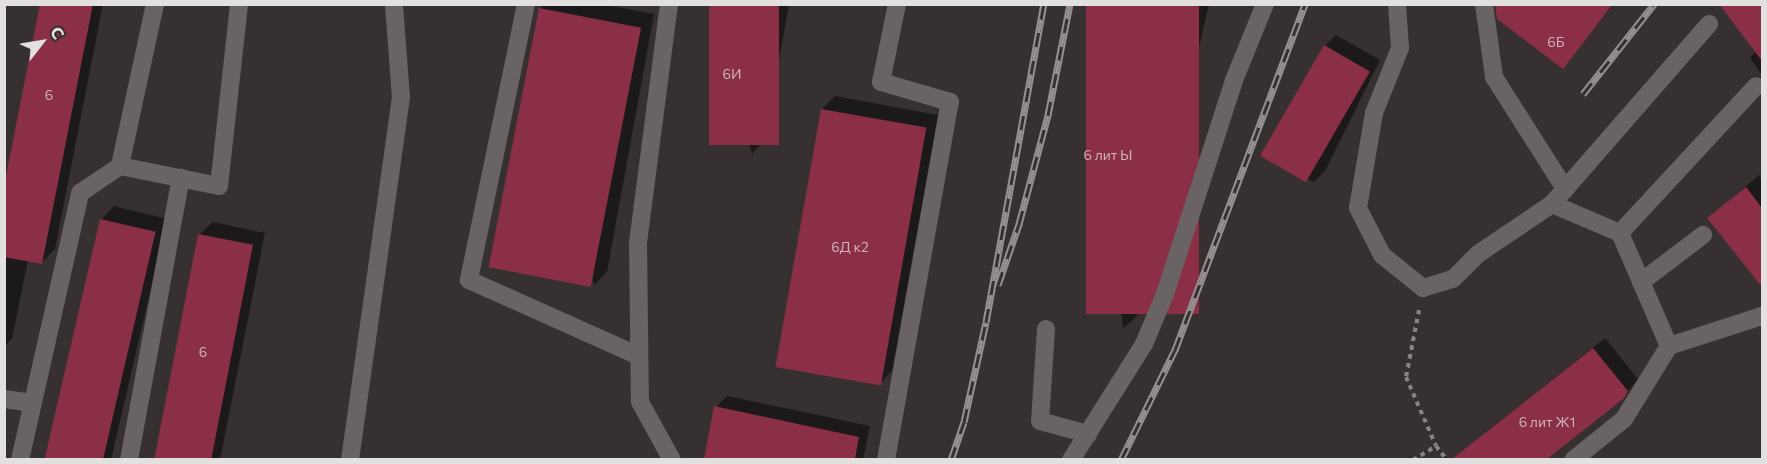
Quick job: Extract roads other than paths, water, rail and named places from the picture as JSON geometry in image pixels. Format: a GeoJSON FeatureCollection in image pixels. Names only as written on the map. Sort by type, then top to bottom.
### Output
{"type":"FeatureCollection","features":[{"type":"Feature","properties":{"kind":"lane"},"geometry":{"type":"LineString","coordinates":[[20,459],[80,193],[120,166],[155,4]]}},
{"type":"Feature","properties":{"kind":"lane"},"geometry":{"type":"LineString","coordinates":[[120,166],[219,186],[239,4]]}},
{"type":"Feature","properties":{"kind":"lane"},"geometry":{"type":"LineString","coordinates":[[350,459],[401,98],[394,4]]}},
{"type":"Feature","properties":{"kind":"lane"},"geometry":{"type":"LineString","coordinates":[[526,4],[469,280],[639,356]]}},
{"type":"Feature","properties":{"kind":"lane"},"geometry":{"type":"LineString","coordinates":[[669,4],[638,244],[639,402],[672,459]]}},
{"type":"Feature","properties":{"kind":"lane"},"geometry":{"type":"LineString","coordinates":[[886,459],[950,102],[881,82],[897,4]]}},
{"type":"Feature","properties":{"kind":"lane"},"geometry":{"type":"LineString","coordinates":[[1071,459],[1144,344],[1166,294],[1234,80],[1265,4]]}},
{"type":"Feature","properties":{"kind":"lane"},"geometry":{"type":"LineString","coordinates":[[1397,4],[1400,48],[1374,113],[1358,208],[1382,255],[1423,288],[1453,279],[1478,254],[1551,204],[1709,24]]}},
{"type":"Feature","properties":{"kind":"lane"},"geometry":{"type":"LineString","coordinates":[[1484,4],[1494,77],[1564,189]]}},
{"type":"Feature","properties":{"kind":"lane"},"geometry":{"type":"LineString","coordinates":[[1620,234],[1756,86]]}},
{"type":"Feature","properties":{"kind":"lane"},"geometry":{"type":"LineString","coordinates":[[129,459],[181,178]]}},
{"type":"Feature","properties":{"kind":"lane"},"geometry":{"type":"LineString","coordinates":[[1551,204],[1620,234],[1669,346]]}},
{"type":"Feature","properties":{"kind":"lane"},"geometry":{"type":"LineString","coordinates":[[1641,282],[1703,235]]}},
{"type":"Feature","properties":{"kind":"lane"},"geometry":{"type":"LineString","coordinates":[[1573,459],[1624,419],[1669,346],[1762,316]]}},
{"type":"Feature","properties":{"kind":"lane"},"geometry":{"type":"LineString","coordinates":[[1046,329],[1040,421],[1088,434]]}},
{"type":"Feature","properties":{"kind":"lane"},"geometry":{"type":"LineString","coordinates":[[4,399],[33,403]]}},
{"type":"Feature","properties":{"kind":"railway"},"geometry":{"type":"LineString","coordinates":[[951,460],[964,422],[986,322],[1044,4]]}},
{"type":"Feature","properties":{"kind":"railway"},"geometry":{"type":"LineString","coordinates":[[998,285],[1019,224],[1048,115],[1070,4]]}},
{"type":"Feature","properties":{"kind":"railway"},"geometry":{"type":"LineString","coordinates":[[1121,460],[1175,350],[1305,4]]}},
{"type":"Feature","properties":{"kind":"railway"},"geometry":{"type":"LineString","coordinates":[[1583,94],[1654,4]]}}]}
